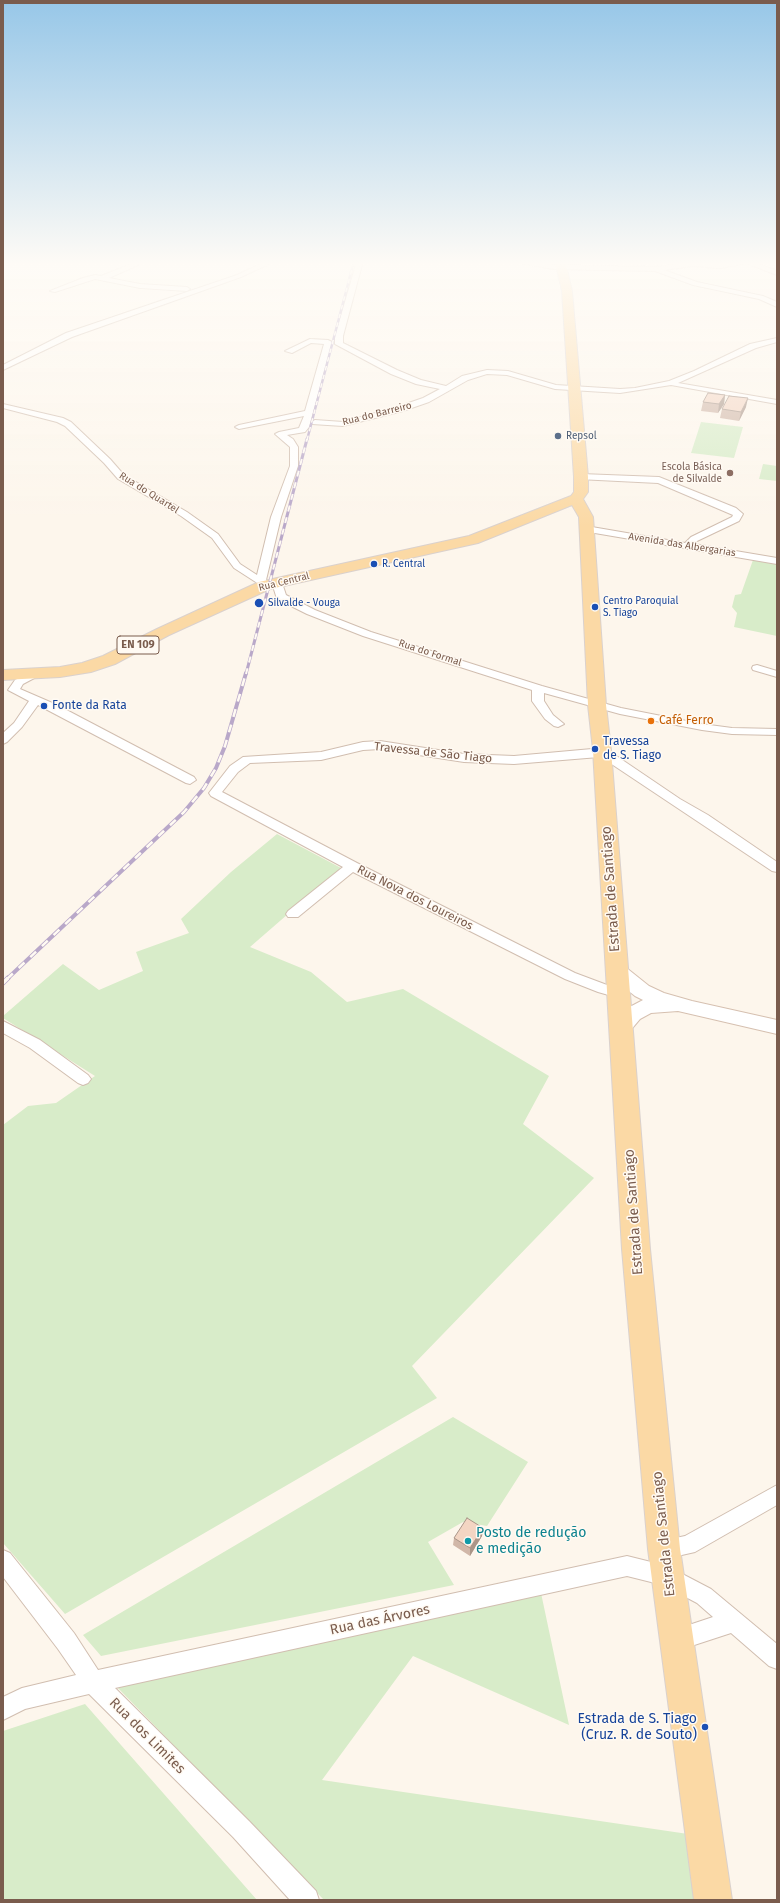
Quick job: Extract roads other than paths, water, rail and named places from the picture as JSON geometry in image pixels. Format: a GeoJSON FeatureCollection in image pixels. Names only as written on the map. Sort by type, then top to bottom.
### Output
{"type":"FeatureCollection","features":[{"type":"Feature","properties":{"kind":"main road","name":"Estrada de Santiago"},"geometry":{"type":"LineString","coordinates":[[571,350],[582,477],[581,492],[571,510],[597,705],[622,1027],[636,1249],[665,1562],[713,1900]]}},
{"type":"Feature","properties":{"kind":"main road","name":"Rua Central"},"geometry":{"type":"LineString","coordinates":[[3,675],[34,674],[85,668],[109,660],[163,632],[268,583],[473,540],[571,510]]}},
{"type":"Feature","properties":{"kind":"main road"},"geometry":{"type":"LineString","coordinates":[[618,982],[632,1004],[652,1002],[666,1006],[691,1008],[777,1028]]}},
{"type":"Feature","properties":{"kind":"main road"},"geometry":{"type":"LineString","coordinates":[[622,1027],[633,1014],[652,1002]]}},
{"type":"Feature","properties":{"kind":"street"},"geometry":{"type":"LineString","coordinates":[[3,368],[37,350]]}},
{"type":"Feature","properties":{"kind":"street"},"geometry":{"type":"LineString","coordinates":[[268,583],[276,517],[294,466],[294,447],[290,441],[279,434],[302,430],[305,427],[305,414],[326,350]]}},
{"type":"Feature","properties":{"kind":"street"},"geometry":{"type":"LineString","coordinates":[[348,350],[401,375],[445,388]]}},
{"type":"Feature","properties":{"kind":"street"},"geometry":{"type":"LineString","coordinates":[[671,383],[745,350]]}},
{"type":"Feature","properties":{"kind":"street","name":"Rua do Barreiro"},"geometry":{"type":"LineString","coordinates":[[315,422],[348,423],[414,405],[445,388],[476,374],[492,372],[517,375],[555,386],[628,392],[671,383]]}},
{"type":"Feature","properties":{"kind":"street"},"geometry":{"type":"LineString","coordinates":[[671,383],[680,386],[777,402]]}},
{"type":"Feature","properties":{"kind":"street","name":"Rua do Quartel"},"geometry":{"type":"LineString","coordinates":[[3,406],[60,420],[68,424],[107,461],[120,477],[184,514],[215,536],[237,566],[252,577],[268,583]]}},
{"type":"Feature","properties":{"kind":"street"},"geometry":{"type":"LineString","coordinates":[[281,408],[305,414]]}},
{"type":"Feature","properties":{"kind":"street"},"geometry":{"type":"LineString","coordinates":[[240,427],[305,414]]}},
{"type":"Feature","properties":{"kind":"street"},"geometry":{"type":"LineString","coordinates":[[582,477],[659,480],[733,510],[738,514],[736,520],[694,539],[687,546]]}},
{"type":"Feature","properties":{"kind":"street","name":"Avenida das Albergarias"},"geometry":{"type":"LineString","coordinates":[[571,510],[687,546],[777,561]]}},
{"type":"Feature","properties":{"kind":"street","name":"Rua do Formal"},"geometry":{"type":"LineString","coordinates":[[268,583],[281,597],[311,612],[367,634],[538,688],[640,716],[732,731],[777,732]]}},
{"type":"Feature","properties":{"kind":"street"},"geometry":{"type":"LineString","coordinates":[[757,668],[777,674]]}},
{"type":"Feature","properties":{"kind":"street"},"geometry":{"type":"LineString","coordinates":[[14,690],[19,682],[34,674]]}},
{"type":"Feature","properties":{"kind":"street"},"geometry":{"type":"LineString","coordinates":[[3,685],[36,699],[113,738],[190,780]]}},
{"type":"Feature","properties":{"kind":"street"},"geometry":{"type":"LineString","coordinates":[[538,688],[538,701],[549,717],[558,724]]}},
{"type":"Feature","properties":{"kind":"street"},"geometry":{"type":"LineString","coordinates":[[3,740],[18,724],[36,699]]}},
{"type":"Feature","properties":{"kind":"street","name":"Travessa de São Tiago"},"geometry":{"type":"LineString","coordinates":[[215,793],[234,769],[247,760],[321,756],[363,746],[380,745],[464,758],[514,760],[601,754],[611,758],[676,802],[704,818],[777,868]]}},
{"type":"Feature","properties":{"kind":"street","name":"Rua Nova dos Loureiros"},"geometry":{"type":"LineString","coordinates":[[215,793],[352,866],[570,976],[603,989],[618,982]]}},
{"type":"Feature","properties":{"kind":"street"},"geometry":{"type":"LineString","coordinates":[[293,914],[352,866]]}},
{"type":"Feature","properties":{"kind":"street"},"geometry":{"type":"LineString","coordinates":[[3,1026],[35,1044],[83,1079]]}},
{"type":"Feature","properties":{"kind":"street"},"geometry":{"type":"LineString","coordinates":[[777,1494],[688,1545],[665,1562],[732,1622],[777,1658]]}},
{"type":"Feature","properties":{"kind":"street","name":"Rua dos Limites"},"geometry":{"type":"LineString","coordinates":[[3,1560],[66,1641],[93,1682],[241,1829],[307,1900]]}},
{"type":"Feature","properties":{"kind":"street","name":"Rua das Árvores"},"geometry":{"type":"LineString","coordinates":[[3,1710],[22,1700],[93,1682],[627,1566],[665,1562]]}},
{"type":"Feature","properties":{"kind":"street"},"geometry":{"type":"LineString","coordinates":[[676,1640],[732,1622]]}},
{"type":"Feature","properties":{"kind":"railway"},"geometry":{"type":"LineString","coordinates":[[307,440],[331,350]]}},
{"type":"Feature","properties":{"kind":"railway"},"geometry":{"type":"LineString","coordinates":[[246,674],[307,439]]}},
{"type":"Feature","properties":{"kind":"railway"},"geometry":{"type":"LineString","coordinates":[[7,979],[184,812],[204,788],[216,768],[225,746],[246,673]]}},
{"type":"Feature","properties":{"kind":"railway"},"geometry":{"type":"LineString","coordinates":[[3,983],[7,979]]}},
{"type":"Feature","properties":{"kind":"place","name":"Repsol"},"geometry":{"type":"Point","coordinates":[558,436]}},
{"type":"Feature","properties":{"kind":"place","name":"Escola Básica de Silvalde"},"geometry":{"type":"Point","coordinates":[730,473]}},
{"type":"Feature","properties":{"kind":"place","name":"R. Central"},"geometry":{"type":"Point","coordinates":[374,564]}},
{"type":"Feature","properties":{"kind":"place","name":"Silvalde - Vouga"},"geometry":{"type":"Point","coordinates":[259,603]}},
{"type":"Feature","properties":{"kind":"place","name":"Centro Paroquial S. Tiago"},"geometry":{"type":"Point","coordinates":[595,607]}},
{"type":"Feature","properties":{"kind":"place","name":"Fonte da Rata"},"geometry":{"type":"Point","coordinates":[44,706]}},
{"type":"Feature","properties":{"kind":"place","name":"Café Ferro"},"geometry":{"type":"Point","coordinates":[651,721]}},
{"type":"Feature","properties":{"kind":"place","name":"Travessa de S. Tiago"},"geometry":{"type":"Point","coordinates":[595,749]}},
{"type":"Feature","properties":{"kind":"place","name":"Posto de redução e medição"},"geometry":{"type":"Point","coordinates":[468,1541]}},
{"type":"Feature","properties":{"kind":"place","name":"Estrada de S. Tiago (Cruz. R. de Souto)"},"geometry":{"type":"Point","coordinates":[705,1727]}}]}
